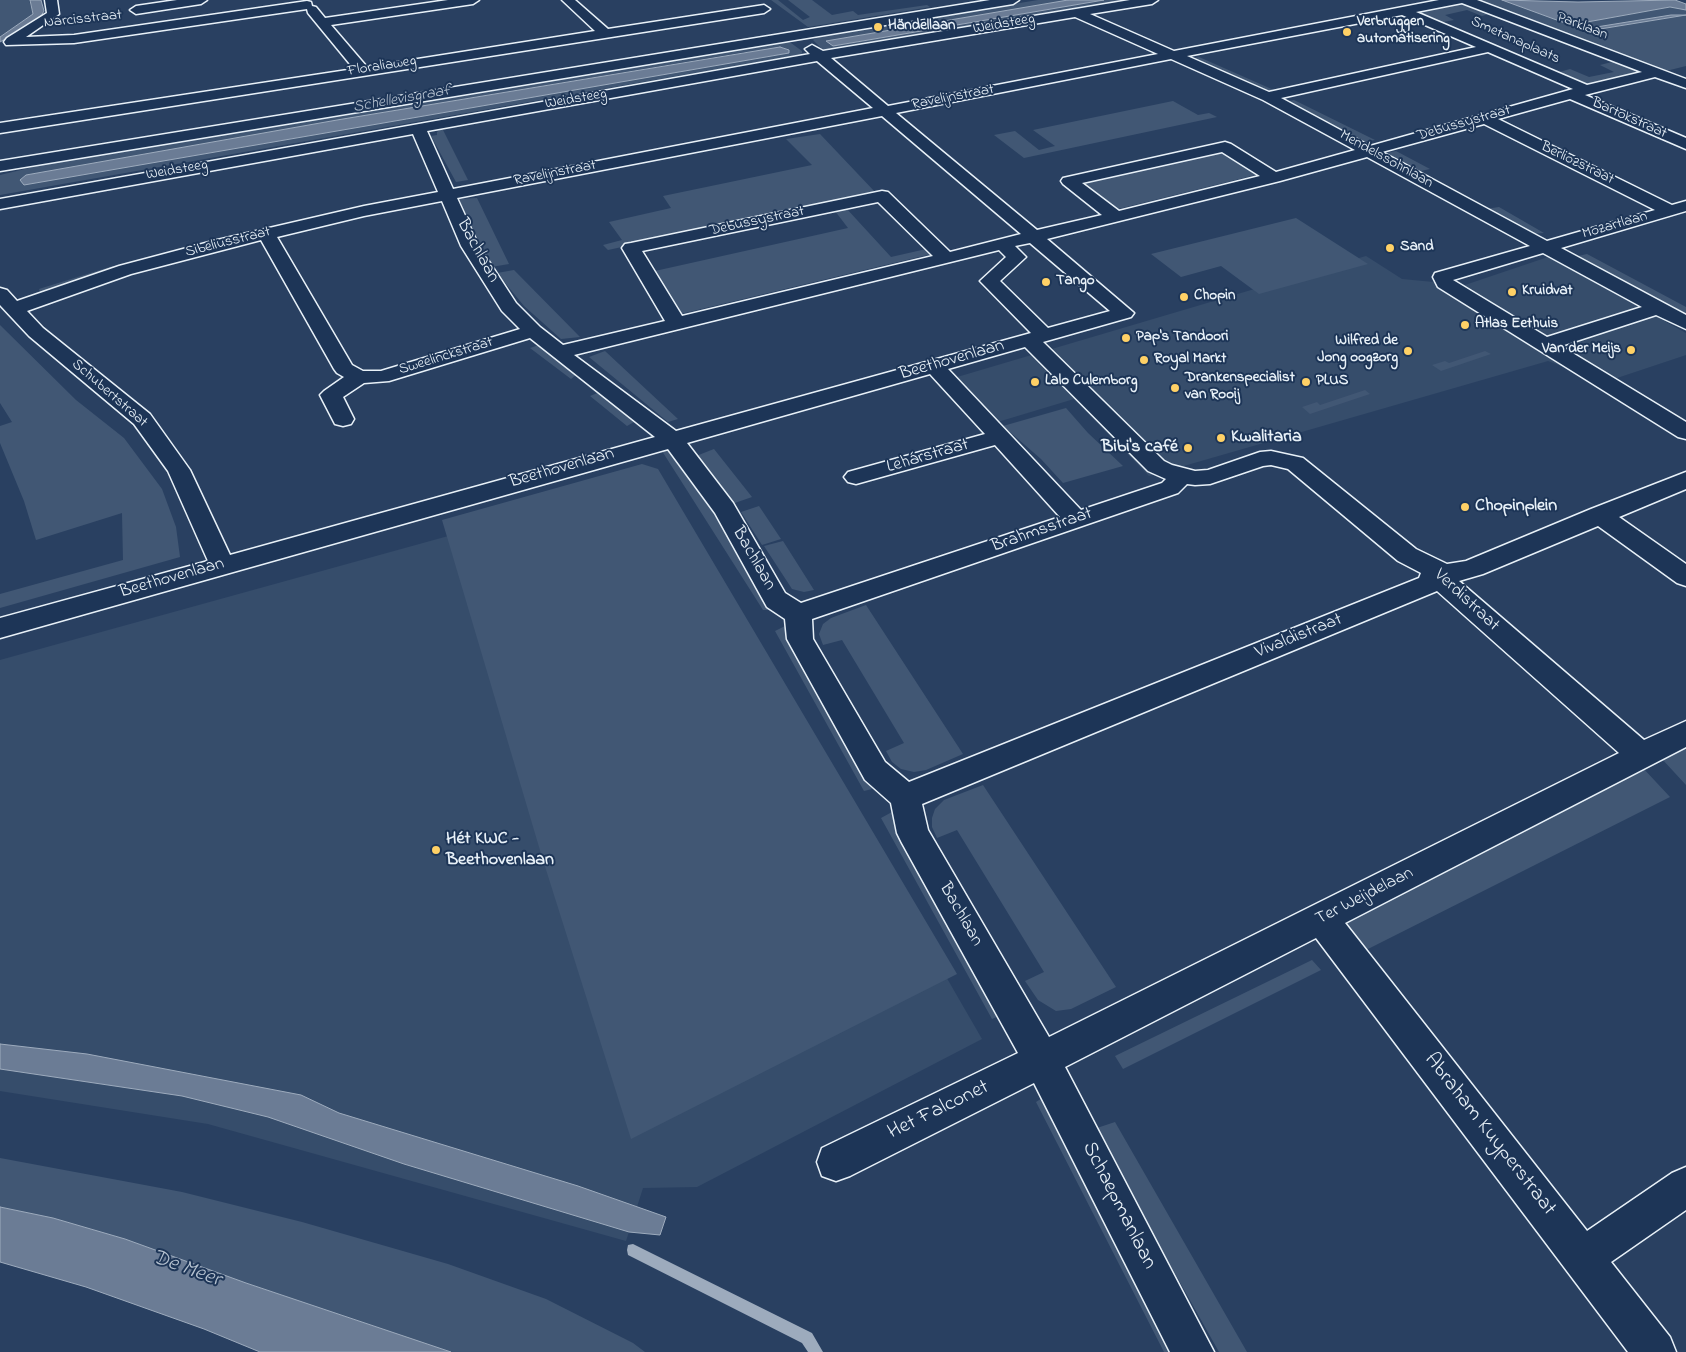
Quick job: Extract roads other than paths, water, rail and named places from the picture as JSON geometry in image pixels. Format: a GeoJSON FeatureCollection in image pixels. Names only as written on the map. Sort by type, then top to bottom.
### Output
{"type":"FeatureCollection","features":[{"type":"Feature","properties":{"kind":"street"},"geometry":{"type":"LineString","coordinates":[[6,44],[52,14],[51,0]]}},
{"type":"Feature","properties":{"kind":"street"},"geometry":{"type":"LineString","coordinates":[[136,10],[201,0]]}},
{"type":"Feature","properties":{"kind":"street"},"geometry":{"type":"LineString","coordinates":[[322,22],[473,0]]}},
{"type":"Feature","properties":{"kind":"street"},"geometry":{"type":"LineString","coordinates":[[568,0],[604,33]]}},
{"type":"Feature","properties":{"kind":"street","name":"Floraliaweg"},"geometry":{"type":"LineString","coordinates":[[0,128],[604,33],[767,12],[752,0]]}},
{"type":"Feature","properties":{"kind":"street","name":"Weidsteeg"},"geometry":{"type":"LineString","coordinates":[[0,166],[1013,0]]}},
{"type":"Feature","properties":{"kind":"street","name":"Weidsteeg"},"geometry":{"type":"LineString","coordinates":[[0,204],[820,56],[1152,0]]}},
{"type":"Feature","properties":{"kind":"street","name":"Ravelijnstraat"},"geometry":{"type":"LineString","coordinates":[[448,195],[1458,0]]}},
{"type":"Feature","properties":{"kind":"street","name":"Parklaan"},"geometry":{"type":"LineString","coordinates":[[1466,0],[1686,84]]}},
{"type":"Feature","properties":{"kind":"street"},"geometry":{"type":"LineString","coordinates":[[305,2],[362,70]]}},
{"type":"Feature","properties":{"kind":"street","name":"Narcisstraat"},"geometry":{"type":"LineString","coordinates":[[6,44],[74,40],[305,2]]}},
{"type":"Feature","properties":{"kind":"street","name":"Smetanaplaats"},"geometry":{"type":"LineString","coordinates":[[1404,10],[1489,48],[1579,92]]}},
{"type":"Feature","properties":{"kind":"street","name":"Mendelssohnlaan"},"geometry":{"type":"LineString","coordinates":[[1077,13],[1268,97],[1370,150],[1686,324]]}},
{"type":"Feature","properties":{"kind":"street"},"geometry":{"type":"LineString","coordinates":[[784,26],[1032,235]]}},
{"type":"Feature","properties":{"kind":"street"},"geometry":{"type":"LineString","coordinates":[[1268,97],[1489,48]]}},
{"type":"Feature","properties":{"kind":"street","name":"Debussystraat"},"geometry":{"type":"LineString","coordinates":[[560,352],[1032,235],[1274,178],[1484,118],[1655,73]]}},
{"type":"Feature","properties":{"kind":"street","name":"Bartokstraat"},"geometry":{"type":"LineString","coordinates":[[1579,92],[1686,144]]}},
{"type":"Feature","properties":{"kind":"street","name":"Berliozstraat"},"geometry":{"type":"LineString","coordinates":[[1484,118],[1679,208]]}},
{"type":"Feature","properties":{"kind":"street","name":"Bachlaan"},"geometry":{"type":"LineString","coordinates":[[418,128],[470,246],[509,307],[533,331],[672,438],[725,509],[776,600],[798,614]]}},
{"type":"Feature","properties":{"kind":"street"},"geometry":{"type":"LineString","coordinates":[[1115,216],[1069,181],[1225,147],[1274,178]]}},
{"type":"Feature","properties":{"kind":"street","name":"Sibeliusstraat"},"geometry":{"type":"LineString","coordinates":[[6,301],[266,233],[364,211],[448,195]]}},
{"type":"Feature","properties":{"kind":"street","name":"Debussystraat"},"geometry":{"type":"LineString","coordinates":[[676,323],[631,248],[882,196],[945,257]]}},
{"type":"Feature","properties":{"kind":"street","name":"Mozartlaan"},"geometry":{"type":"LineString","coordinates":[[1544,247],[1679,208]]}},
{"type":"Feature","properties":{"kind":"street"},"geometry":{"type":"LineString","coordinates":[[266,233],[344,369],[359,377],[331,395],[342,419]]}},
{"type":"Feature","properties":{"kind":"street","name":"Beethovenlaan"},"geometry":{"type":"LineString","coordinates":[[0,628],[672,438],[1124,313],[1032,235]]}},
{"type":"Feature","properties":{"kind":"street"},"geometry":{"type":"LineString","coordinates":[[1001,243],[1017,257],[989,280],[1036,337],[1156,466],[1165,471],[1180,475]]}},
{"type":"Feature","properties":{"kind":"street"},"geometry":{"type":"LineString","coordinates":[[1544,247],[1442,277],[1445,283],[1686,432]]}},
{"type":"Feature","properties":{"kind":"street","name":"Schubertstraat"},"geometry":{"type":"LineString","coordinates":[[6,301],[36,332],[142,419],[179,470],[222,565]]}},
{"type":"Feature","properties":{"kind":"street"},"geometry":{"type":"LineString","coordinates":[[1544,345],[1658,308]]}},
{"type":"Feature","properties":{"kind":"street","name":"Sweelinckstraat"},"geometry":{"type":"LineString","coordinates":[[359,377],[382,377],[533,331]]}},
{"type":"Feature","properties":{"kind":"street","name":"Lehárstraat"},"geometry":{"type":"LineString","coordinates":[[934,366],[1076,519]]}},
{"type":"Feature","properties":{"kind":"street","name":"Lehárstraat"},"geometry":{"type":"LineString","coordinates":[[856,477],[1000,437]]}},
{"type":"Feature","properties":{"kind":"street","name":"Verdistraat"},"geometry":{"type":"LineString","coordinates":[[1180,475],[1195,478],[1210,477],[1260,460],[1281,459],[1295,463],[1407,555],[1435,570],[1438,578],[1642,756]]}},
{"type":"Feature","properties":{"kind":"street","name":"Brahmsstraat"},"geometry":{"type":"LineString","coordinates":[[798,614],[1170,488],[1178,482],[1180,475]]}},
{"type":"Feature","properties":{"kind":"street"},"geometry":{"type":"LineString","coordinates":[[1435,570],[1446,573],[1474,568],[1686,480]]}},
{"type":"Feature","properties":{"kind":"street"},"geometry":{"type":"LineString","coordinates":[[1599,515],[1686,577]]}},
{"type":"Feature","properties":{"kind":"street","name":"Vivaldistraat"},"geometry":{"type":"LineString","coordinates":[[905,797],[1216,670],[1421,589],[1429,584],[1435,570]]}},
{"type":"Feature","properties":{"kind":"street"},"geometry":{"type":"LineString","coordinates":[[798,614],[800,639],[875,771],[905,797]]}},
{"type":"Feature","properties":{"kind":"street","name":"Ter Weijdelaan"},"geometry":{"type":"LineString","coordinates":[[1042,1060],[1686,733]]}},
{"type":"Feature","properties":{"kind":"street","name":"Bachlaan"},"geometry":{"type":"LineString","coordinates":[[905,797],[913,833],[1042,1060]]}},
{"type":"Feature","properties":{"kind":"street","name":"Abraham Kuyperstraat"},"geometry":{"type":"LineString","coordinates":[[1322,919],[1655,1352]]}},
{"type":"Feature","properties":{"kind":"street","name":"Het Falconet"},"geometry":{"type":"LineString","coordinates":[[836,1162],[1042,1060]]}},
{"type":"Feature","properties":{"kind":"street","name":"Schaepmanlaan"},"geometry":{"type":"LineString","coordinates":[[1042,1060],[1193,1352]]}},
{"type":"Feature","properties":{"kind":"street"},"geometry":{"type":"LineString","coordinates":[[1583,1257],[1686,1187]]}},
{"type":"Feature","properties":{"kind":"water"},"geometry":{"type":"Polygon","coordinates":[[[30,0],[41,0],[44,11],[41,16],[0,42],[0,37],[33,14],[30,0]]]}},
{"type":"Feature","properties":{"kind":"water"},"geometry":{"type":"Polygon","coordinates":[[[1068,0],[1104,0],[833,46],[826,41],[1068,0]]]}},
{"type":"Feature","properties":{"kind":"water"},"geometry":{"type":"Polygon","coordinates":[[[1502,0],[1578,2],[1675,0],[1686,4],[1686,10],[1670,7],[1576,24],[1584,29],[1671,15],[1686,15],[1584,30],[1502,0]]]}},
{"type":"Feature","properties":{"kind":"water"},"geometry":{"type":"Polygon","coordinates":[[[780,47],[789,50],[789,53],[24,185],[20,180],[26,175],[337,120],[780,47]]]}},
{"type":"Feature","properties":{"kind":"water"},"geometry":{"type":"Polygon","coordinates":[[[0,1044],[87,1054],[301,1095],[339,1113],[578,1186],[666,1217],[660,1235],[629,1232],[404,1164],[268,1117],[182,1096],[0,1069],[0,1044]]]}},
{"type":"Feature","properties":{"kind":"water","name":"De Meer"},"geometry":{"type":"Polygon","coordinates":[[[0,1207],[53,1218],[125,1239],[246,1283],[451,1352],[260,1352],[204,1329],[86,1287],[0,1262],[0,1207]]]}},
{"type":"Feature","properties":{"kind":"waterway"},"geometry":{"type":"LineString","coordinates":[[633,1250],[807,1338],[816,1352]]}},
{"type":"Feature","properties":{"kind":"place","name":"Händellaan"},"geometry":{"type":"Point","coordinates":[878,27]}},
{"type":"Feature","properties":{"kind":"place","name":"Verbruggen automatisering"},"geometry":{"type":"Point","coordinates":[1347,32]}},
{"type":"Feature","properties":{"kind":"place","name":"Sand"},"geometry":{"type":"Point","coordinates":[1390,248]}},
{"type":"Feature","properties":{"kind":"place","name":"Tango"},"geometry":{"type":"Point","coordinates":[1046,282]}},
{"type":"Feature","properties":{"kind":"place","name":"Kruidvat"},"geometry":{"type":"Point","coordinates":[1512,292]}},
{"type":"Feature","properties":{"kind":"place","name":"Chopin"},"geometry":{"type":"Point","coordinates":[1184,297]}},
{"type":"Feature","properties":{"kind":"place","name":"Atlas Eethuis"},"geometry":{"type":"Point","coordinates":[1465,325]}},
{"type":"Feature","properties":{"kind":"place","name":"Pap's Tandoori"},"geometry":{"type":"Point","coordinates":[1126,338]}},
{"type":"Feature","properties":{"kind":"place","name":"Van der Meijs"},"geometry":{"type":"Point","coordinates":[1631,350]}},
{"type":"Feature","properties":{"kind":"place","name":"Wilfred de Jong oogzorg"},"geometry":{"type":"Point","coordinates":[1408,351]}},
{"type":"Feature","properties":{"kind":"place","name":"Royal Markt"},"geometry":{"type":"Point","coordinates":[1144,360]}},
{"type":"Feature","properties":{"kind":"place","name":"Lalo Culemborg"},"geometry":{"type":"Point","coordinates":[1035,382]}},
{"type":"Feature","properties":{"kind":"place","name":"PLUS"},"geometry":{"type":"Point","coordinates":[1306,382]}},
{"type":"Feature","properties":{"kind":"place","name":"Drankenspecialist van Rooij"},"geometry":{"type":"Point","coordinates":[1175,388]}},
{"type":"Feature","properties":{"kind":"place","name":"Kwalitaria"},"geometry":{"type":"Point","coordinates":[1221,438]}},
{"type":"Feature","properties":{"kind":"place","name":"Bibi's café"},"geometry":{"type":"Point","coordinates":[1188,448]}},
{"type":"Feature","properties":{"kind":"place","name":"Chopinplein"},"geometry":{"type":"Point","coordinates":[1465,507]}},
{"type":"Feature","properties":{"kind":"place","name":"Hét KWC - Beethovenlaan"},"geometry":{"type":"Point","coordinates":[436,850]}},
{"type":"Feature","properties":{"kind":"water label","name":"Schellevisgraaf"},"geometry":{"type":"Point","coordinates":[402,100]}}]}
